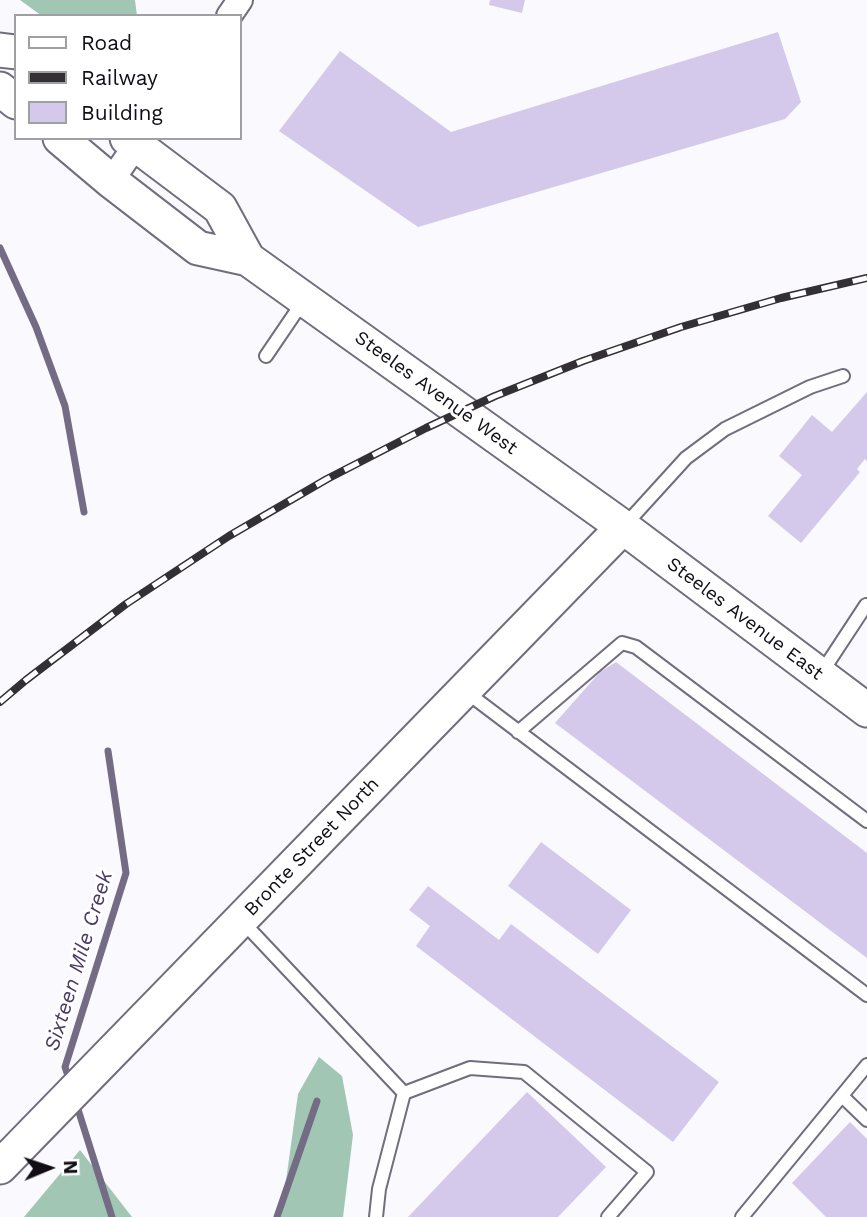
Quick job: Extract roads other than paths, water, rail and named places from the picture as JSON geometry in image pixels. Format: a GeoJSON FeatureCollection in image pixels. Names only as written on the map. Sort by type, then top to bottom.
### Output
{"type":"FeatureCollection","features":[{"type":"Feature","properties":{"kind":"main road"},"geometry":{"type":"LineString","coordinates":[[0,89],[14,100]]}},
{"type":"Feature","properties":{"kind":"main road","name":"Steeles Avenue West"},"geometry":{"type":"LineString","coordinates":[[62,140],[198,248],[248,259],[623,527]]}},
{"type":"Feature","properties":{"kind":"main road","name":"Steeles Avenue West"},"geometry":{"type":"LineString","coordinates":[[135,141],[220,208],[248,259]]}},
{"type":"Feature","properties":{"kind":"main road","name":"Steeles Avenue East"},"geometry":{"type":"LineString","coordinates":[[623,527],[867,710]]}},
{"type":"Feature","properties":{"kind":"main road","name":"Bronte Street North"},"geometry":{"type":"LineString","coordinates":[[0,1167],[623,527]]}},
{"type":"Feature","properties":{"kind":"street"},"geometry":{"type":"LineString","coordinates":[[111,181],[135,141]]}},
{"type":"Feature","properties":{"kind":"lane"},"geometry":{"type":"LineString","coordinates":[[266,356],[305,299]]}},
{"type":"Feature","properties":{"kind":"lane"},"geometry":{"type":"LineString","coordinates":[[623,527],[686,458],[725,429],[810,387],[844,376]]}},
{"type":"Feature","properties":{"kind":"lane"},"geometry":{"type":"LineString","coordinates":[[820,675],[867,605],[867,590]]}},
{"type":"Feature","properties":{"kind":"lane"},"geometry":{"type":"LineString","coordinates":[[518,732],[622,643],[636,647],[867,821]]}},
{"type":"Feature","properties":{"kind":"lane"},"geometry":{"type":"LineString","coordinates":[[465,691],[867,995]]}},
{"type":"Feature","properties":{"kind":"lane"},"geometry":{"type":"LineString","coordinates":[[241,920],[404,1093]]}},
{"type":"Feature","properties":{"kind":"lane"},"geometry":{"type":"LineString","coordinates":[[748,1215],[867,1065]]}},
{"type":"Feature","properties":{"kind":"lane"},"geometry":{"type":"LineString","coordinates":[[404,1093],[470,1068],[524,1072],[648,1172],[608,1217]]}},
{"type":"Feature","properties":{"kind":"lane"},"geometry":{"type":"LineString","coordinates":[[376,1217],[379,1189],[404,1093]]}},
{"type":"Feature","properties":{"kind":"lane"},"geometry":{"type":"LineString","coordinates":[[842,1096],[867,1120]]}},
{"type":"Feature","properties":{"kind":"waterway","name":"Sixteen Mile Creek"},"geometry":{"type":"LineString","coordinates":[[0,248],[36,327],[65,406],[84,512]]}},
{"type":"Feature","properties":{"kind":"waterway","name":"Sixteen Mile Creek"},"geometry":{"type":"LineString","coordinates":[[70,1082],[65,1067],[126,873],[108,751]]}},
{"type":"Feature","properties":{"kind":"waterway"},"geometry":{"type":"LineString","coordinates":[[277,1217],[317,1101]]}},
{"type":"Feature","properties":{"kind":"waterway","name":"Sixteen Mile Creek"},"geometry":{"type":"LineString","coordinates":[[76,1103],[112,1217]]}},
{"type":"Feature","properties":{"kind":"railway"},"geometry":{"type":"LineString","coordinates":[[0,702],[126,604],[229,536],[327,479],[426,428],[495,396],[583,361],[681,327],[781,298],[867,278]]}}]}
